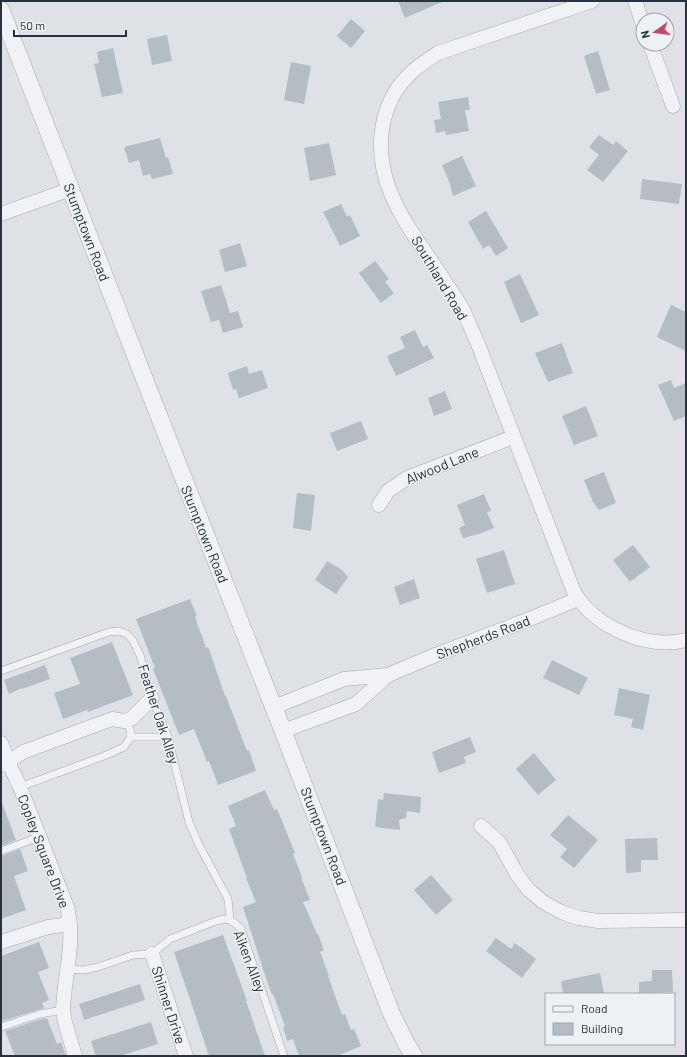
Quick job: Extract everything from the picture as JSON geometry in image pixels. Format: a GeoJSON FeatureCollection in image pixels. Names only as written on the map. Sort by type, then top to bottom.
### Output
{"type":"FeatureCollection","features":[{"type":"Feature","properties":{"kind":"street","name":"Southland Road"},"geometry":{"type":"LineString","coordinates":[[592,1],[438,54],[423,62],[401,84],[392,98],[381,131],[380,148],[383,168],[390,191],[400,212],[462,309],[478,344],[513,437],[578,599],[603,622],[630,636],[641,640],[661,642],[686,640]]}},
{"type":"Feature","properties":{"kind":"street"},"geometry":{"type":"LineString","coordinates":[[634,1],[638,12]]}},
{"type":"Feature","properties":{"kind":"street","name":"Stumptown Road"},"geometry":{"type":"LineString","coordinates":[[1,10],[157,413],[274,707],[392,1015],[406,1045],[414,1056]]}},
{"type":"Feature","properties":{"kind":"street"},"geometry":{"type":"LineString","coordinates":[[653,52],[673,106]]}},
{"type":"Feature","properties":{"kind":"street"},"geometry":{"type":"LineString","coordinates":[[1,214],[71,189]]}},
{"type":"Feature","properties":{"kind":"street","name":"Alwood Lane"},"geometry":{"type":"LineString","coordinates":[[379,505],[388,491],[407,478],[513,437]]}},
{"type":"Feature","properties":{"kind":"street","name":"Shepherds Road"},"geometry":{"type":"LineString","coordinates":[[274,707],[344,679],[388,675],[578,599]]}},
{"type":"Feature","properties":{"kind":"street","name":"Shepherds Road"},"geometry":{"type":"LineString","coordinates":[[283,731],[356,704],[388,675]]}},
{"type":"Feature","properties":{"kind":"street"},"geometry":{"type":"LineString","coordinates":[[4,763],[23,752],[112,719],[131,719],[152,698]]}},
{"type":"Feature","properties":{"kind":"street","name":"Copley Square Drive"},"geometry":{"type":"LineString","coordinates":[[1,743],[4,763],[20,787],[67,907],[71,934],[63,1010],[75,1056]]}},
{"type":"Feature","properties":{"kind":"street"},"geometry":{"type":"LineString","coordinates":[[480,826],[498,842],[518,876],[528,889],[543,902],[561,912],[579,918],[598,921],[686,920]]}},
{"type":"Feature","properties":{"kind":"street"},"geometry":{"type":"LineString","coordinates":[[1,942],[48,927],[70,924]]}},
{"type":"Feature","properties":{"kind":"street","name":"Shinner Drive"},"geometry":{"type":"LineString","coordinates":[[152,954],[182,1055]]}},
{"type":"Feature","properties":{"kind":"lane","name":"Feather Oak Alley"},"geometry":{"type":"LineString","coordinates":[[1,671],[109,632],[119,631],[127,634],[133,641],[140,655],[152,698],[168,737],[189,822],[199,845],[228,899],[230,920]]}},
{"type":"Feature","properties":{"kind":"lane"},"geometry":{"type":"LineString","coordinates":[[20,787],[104,756],[124,747],[130,737],[130,729],[124,720]]}},
{"type":"Feature","properties":{"kind":"lane"},"geometry":{"type":"LineString","coordinates":[[130,737],[168,737]]}},
{"type":"Feature","properties":{"kind":"lane"},"geometry":{"type":"LineString","coordinates":[[1,851],[39,837]]}},
{"type":"Feature","properties":{"kind":"lane","name":"Aiken Alley"},"geometry":{"type":"LineString","coordinates":[[152,954],[170,939],[216,921],[224,919],[230,920],[236,924],[241,929],[284,1056]]}},
{"type":"Feature","properties":{"kind":"lane"},"geometry":{"type":"LineString","coordinates":[[68,969],[84,970],[98,967],[133,955],[152,954]]}},
{"type":"Feature","properties":{"kind":"lane"},"geometry":{"type":"LineString","coordinates":[[1,1027],[40,1014],[63,1010]]}},
{"type":"Feature","properties":{"kind":"building"},"geometry":{"type":"Polygon","coordinates":[[[398,1],[444,1],[405,18],[398,1]]]}},
{"type":"Feature","properties":{"kind":"building"},"geometry":{"type":"Polygon","coordinates":[[[351,19],[365,31],[351,48],[337,36],[351,19]]]}},
{"type":"Feature","properties":{"kind":"building"},"geometry":{"type":"Polygon","coordinates":[[[167,35],[172,61],[152,65],[147,39],[167,35]]]}},
{"type":"Feature","properties":{"kind":"building"},"geometry":{"type":"Polygon","coordinates":[[[113,48],[123,93],[102,97],[94,64],[99,63],[97,52],[113,48]]]}},
{"type":"Feature","properties":{"kind":"building"},"geometry":{"type":"Polygon","coordinates":[[[598,51],[610,90],[596,94],[584,56],[598,51]]]}},
{"type":"Feature","properties":{"kind":"building"},"geometry":{"type":"Polygon","coordinates":[[[291,62],[311,66],[304,104],[284,100],[291,62]]]}},
{"type":"Feature","properties":{"kind":"building"},"geometry":{"type":"Polygon","coordinates":[[[468,97],[470,110],[465,110],[469,131],[446,135],[445,131],[436,133],[434,120],[441,119],[438,102],[468,97]]]}},
{"type":"Feature","properties":{"kind":"building"},"geometry":{"type":"Polygon","coordinates":[[[599,135],[613,145],[616,141],[628,151],[603,182],[587,170],[599,155],[589,147],[599,135]]]}},
{"type":"Feature","properties":{"kind":"building"},"geometry":{"type":"Polygon","coordinates":[[[160,138],[173,174],[152,179],[150,174],[143,176],[139,160],[129,163],[124,147],[160,138]]]}},
{"type":"Feature","properties":{"kind":"building"},"geometry":{"type":"Polygon","coordinates":[[[329,143],[336,175],[310,181],[304,148],[329,143]]]}},
{"type":"Feature","properties":{"kind":"building"},"geometry":{"type":"Polygon","coordinates":[[[462,156],[476,186],[453,196],[442,165],[462,156]]]}},
{"type":"Feature","properties":{"kind":"building"},"geometry":{"type":"Polygon","coordinates":[[[642,179],[682,184],[679,204],[640,199],[642,179]]]}},
{"type":"Feature","properties":{"kind":"building"},"geometry":{"type":"Polygon","coordinates":[[[341,204],[347,217],[350,215],[360,236],[340,246],[323,212],[341,204]]]}},
{"type":"Feature","properties":{"kind":"building"},"geometry":{"type":"Polygon","coordinates":[[[486,211],[508,248],[496,256],[489,245],[483,249],[468,222],[486,211]]]}},
{"type":"Feature","properties":{"kind":"building"},"geometry":{"type":"Polygon","coordinates":[[[240,243],[247,266],[225,272],[219,250],[240,243]]]}},
{"type":"Feature","properties":{"kind":"building"},"geometry":{"type":"Polygon","coordinates":[[[375,261],[389,279],[385,282],[394,293],[381,303],[359,273],[375,261]]]}},
{"type":"Feature","properties":{"kind":"building"},"geometry":{"type":"Polygon","coordinates":[[[520,274],[539,315],[521,323],[504,282],[520,274]]]}},
{"type":"Feature","properties":{"kind":"building"},"geometry":{"type":"Polygon","coordinates":[[[221,285],[230,313],[238,311],[243,327],[223,333],[219,320],[211,322],[201,291],[221,285]]]}},
{"type":"Feature","properties":{"kind":"building"},"geometry":{"type":"Polygon","coordinates":[[[671,305],[686,312],[686,351],[657,337],[671,305]]]}},
{"type":"Feature","properties":{"kind":"building"},"geometry":{"type":"Polygon","coordinates":[[[415,330],[423,347],[427,345],[434,358],[396,376],[387,356],[405,348],[400,337],[415,330]]]}},
{"type":"Feature","properties":{"kind":"building"},"geometry":{"type":"Polygon","coordinates":[[[562,343],[573,373],[548,382],[535,353],[562,343]]]}},
{"type":"Feature","properties":{"kind":"building"},"geometry":{"type":"Polygon","coordinates":[[[247,366],[249,374],[262,370],[268,388],[239,398],[236,389],[233,390],[228,373],[247,366]]]}},
{"type":"Feature","properties":{"kind":"building"},"geometry":{"type":"Polygon","coordinates":[[[671,380],[674,388],[686,383],[686,416],[674,421],[658,385],[671,380]]]}},
{"type":"Feature","properties":{"kind":"building"},"geometry":{"type":"Polygon","coordinates":[[[445,391],[452,409],[434,416],[428,398],[445,391]]]}},
{"type":"Feature","properties":{"kind":"building"},"geometry":{"type":"Polygon","coordinates":[[[586,406],[598,436],[574,445],[562,416],[586,406]]]}},
{"type":"Feature","properties":{"kind":"building"},"geometry":{"type":"Polygon","coordinates":[[[361,421],[368,439],[337,451],[330,433],[361,421]]]}},
{"type":"Feature","properties":{"kind":"building"},"geometry":{"type":"Polygon","coordinates":[[[604,472],[616,503],[599,510],[593,502],[584,480],[604,472]]]}},
{"type":"Feature","properties":{"kind":"building"},"geometry":{"type":"Polygon","coordinates":[[[297,493],[315,495],[311,531],[293,528],[297,493]]]}},
{"type":"Feature","properties":{"kind":"building"},"geometry":{"type":"Polygon","coordinates":[[[484,494],[491,511],[487,512],[494,528],[463,538],[459,528],[465,525],[457,505],[484,494]]]}},
{"type":"Feature","properties":{"kind":"building"},"geometry":{"type":"Polygon","coordinates":[[[633,545],[650,567],[630,582],[613,560],[633,545]]]}},
{"type":"Feature","properties":{"kind":"building"},"geometry":{"type":"Polygon","coordinates":[[[504,550],[515,584],[487,593],[476,559],[504,550]]]}},
{"type":"Feature","properties":{"kind":"building"},"geometry":{"type":"Polygon","coordinates":[[[327,561],[342,570],[348,577],[336,594],[315,580],[327,561]]]}},
{"type":"Feature","properties":{"kind":"building"},"geometry":{"type":"Polygon","coordinates":[[[414,579],[420,598],[400,605],[394,587],[414,579]]]}},
{"type":"Feature","properties":{"kind":"building"},"geometry":{"type":"Polygon","coordinates":[[[190,599],[197,616],[195,617],[206,648],[208,647],[225,696],[247,751],[249,750],[256,771],[218,785],[194,729],[179,735],[153,669],[155,668],[136,619],[190,599]]]}},
{"type":"Feature","properties":{"kind":"building"},"geometry":{"type":"Polygon","coordinates":[[[112,642],[133,695],[88,712],[87,710],[63,719],[54,693],[80,684],[70,658],[112,642]]]}},
{"type":"Feature","properties":{"kind":"building"},"geometry":{"type":"Polygon","coordinates":[[[552,660],[588,678],[579,695],[543,678],[552,660]]]}},
{"type":"Feature","properties":{"kind":"building"},"geometry":{"type":"Polygon","coordinates":[[[45,665],[50,679],[9,694],[4,680],[45,665]]]}},
{"type":"Feature","properties":{"kind":"building"},"geometry":{"type":"Polygon","coordinates":[[[619,688],[650,695],[643,730],[631,727],[633,719],[614,715],[619,688]]]}},
{"type":"Feature","properties":{"kind":"building"},"geometry":{"type":"Polygon","coordinates":[[[470,737],[476,752],[464,757],[466,763],[439,773],[432,752],[470,737]]]}},
{"type":"Feature","properties":{"kind":"building"},"geometry":{"type":"Polygon","coordinates":[[[534,753],[556,780],[538,795],[516,769],[534,753]]]}},
{"type":"Feature","properties":{"kind":"building"},"geometry":{"type":"Polygon","coordinates":[[[265,790],[274,810],[277,809],[295,853],[293,854],[310,900],[303,902],[324,950],[320,952],[342,1015],[345,1014],[351,1030],[354,1029],[361,1046],[337,1056],[299,1056],[293,1039],[287,1041],[283,1027],[285,1026],[267,981],[243,907],[256,902],[229,829],[236,826],[228,806],[265,790]]]}},
{"type":"Feature","properties":{"kind":"building"},"geometry":{"type":"Polygon","coordinates":[[[384,793],[421,797],[420,813],[407,811],[406,818],[399,820],[400,830],[375,827],[378,799],[383,800],[384,793]]]}},
{"type":"Feature","properties":{"kind":"building"},"geometry":{"type":"Polygon","coordinates":[[[1,803],[16,840],[1,846],[1,803]]]}},
{"type":"Feature","properties":{"kind":"building"},"geometry":{"type":"Polygon","coordinates":[[[568,815],[598,840],[574,868],[560,857],[567,849],[550,835],[568,815]]]}},
{"type":"Feature","properties":{"kind":"building"},"geometry":{"type":"Polygon","coordinates":[[[657,838],[658,860],[641,860],[641,872],[626,873],[625,839],[657,838]]]}},
{"type":"Feature","properties":{"kind":"building"},"geometry":{"type":"Polygon","coordinates":[[[20,849],[28,871],[14,876],[26,910],[1,919],[1,856],[20,849]]]}},
{"type":"Feature","properties":{"kind":"building"},"geometry":{"type":"Polygon","coordinates":[[[431,875],[453,900],[436,915],[414,890],[431,875]]]}},
{"type":"Feature","properties":{"kind":"building"},"geometry":{"type":"Polygon","coordinates":[[[223,935],[265,1056],[209,1056],[174,952],[223,935]]]}},
{"type":"Feature","properties":{"kind":"building"},"geometry":{"type":"Polygon","coordinates":[[[496,938],[511,949],[515,943],[536,959],[522,978],[486,951],[496,938]]]}},
{"type":"Feature","properties":{"kind":"building"},"geometry":{"type":"Polygon","coordinates":[[[39,942],[49,968],[38,972],[49,1000],[42,1003],[44,1008],[2,1021],[1,956],[39,942]]]}},
{"type":"Feature","properties":{"kind":"building"},"geometry":{"type":"Polygon","coordinates":[[[652,970],[672,970],[673,992],[639,993],[639,982],[652,981],[652,970]]]}},
{"type":"Feature","properties":{"kind":"building"},"geometry":{"type":"Polygon","coordinates":[[[600,973],[604,993],[563,993],[561,981],[600,973]]]}},
{"type":"Feature","properties":{"kind":"building"},"geometry":{"type":"Polygon","coordinates":[[[140,984],[145,1000],[84,1020],[79,1004],[140,984]]]}},
{"type":"Feature","properties":{"kind":"building"},"geometry":{"type":"Polygon","coordinates":[[[47,1018],[57,1044],[61,1042],[66,1056],[15,1056],[5,1031],[47,1018]]]}},
{"type":"Feature","properties":{"kind":"building"},"geometry":{"type":"Polygon","coordinates":[[[151,1022],[158,1044],[120,1056],[96,1056],[91,1041],[151,1022]]]}}]}
